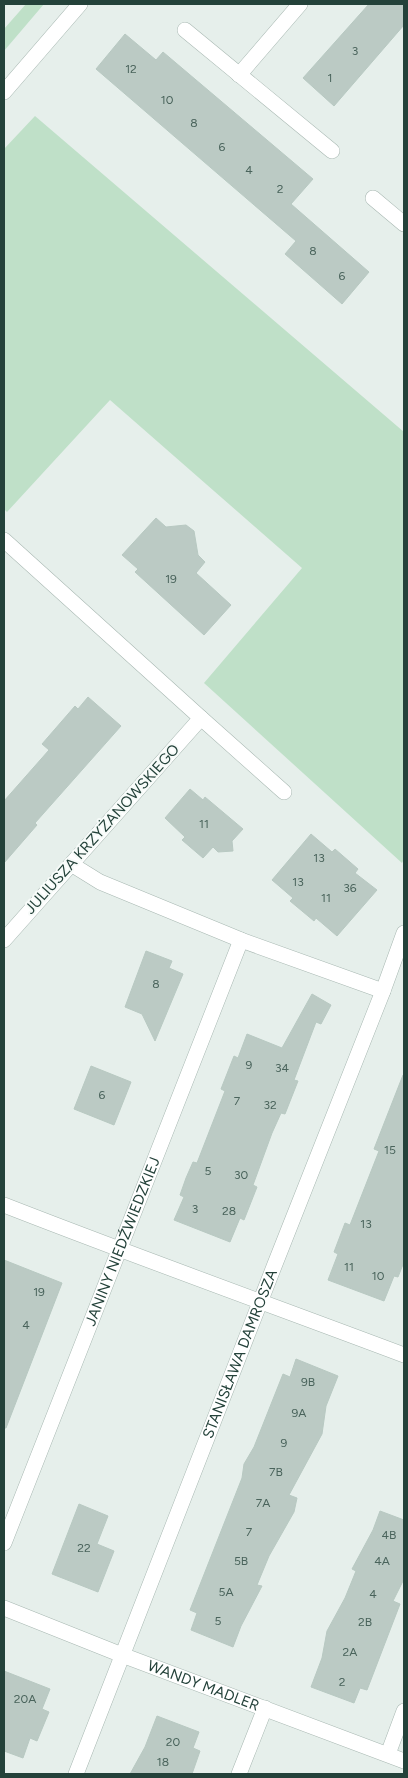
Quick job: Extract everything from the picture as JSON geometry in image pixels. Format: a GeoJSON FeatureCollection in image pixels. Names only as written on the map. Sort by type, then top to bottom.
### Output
{"type":"FeatureCollection","features":[{"type":"Feature","properties":{"kind":"street"},"geometry":{"type":"LineString","coordinates":[[4,92],[80,4]]}},
{"type":"Feature","properties":{"kind":"street"},"geometry":{"type":"LineString","coordinates":[[239,75],[300,4]]}},
{"type":"Feature","properties":{"kind":"street"},"geometry":{"type":"LineString","coordinates":[[185,30],[332,152]]}},
{"type":"Feature","properties":{"kind":"street"},"geometry":{"type":"LineString","coordinates":[[374,198],[404,224]]}},
{"type":"Feature","properties":{"kind":"street"},"geometry":{"type":"LineString","coordinates":[[4,540],[284,792]]}},
{"type":"Feature","properties":{"kind":"street","name":"JULIUSZA KRZYŻANOWSKIEGO"},"geometry":{"type":"LineString","coordinates":[[4,940],[201,718]]}},
{"type":"Feature","properties":{"kind":"street"},"geometry":{"type":"LineString","coordinates":[[70,864],[100,882],[241,940],[384,991]]}},
{"type":"Feature","properties":{"kind":"street","name":"STANISŁAWA DAMROSZA"},"geometry":{"type":"LineString","coordinates":[[76,1774],[384,991],[404,933]]}},
{"type":"Feature","properties":{"kind":"street","name":"JANINY NIEDŹWIEDZKIEJ"},"geometry":{"type":"LineString","coordinates":[[4,1543],[241,940]]}},
{"type":"Feature","properties":{"kind":"street"},"geometry":{"type":"LineString","coordinates":[[4,1205],[404,1355]]}},
{"type":"Feature","properties":{"kind":"street","name":"WANDY MADLER"},"geometry":{"type":"LineString","coordinates":[[4,1608],[122,1655],[404,1761]]}},
{"type":"Feature","properties":{"kind":"street"},"geometry":{"type":"LineString","coordinates":[[239,1774],[264,1708]]}},
{"type":"Feature","properties":{"kind":"street"},"geometry":{"type":"LineString","coordinates":[[388,1754],[404,1711]]}},
{"type":"Feature","properties":{"kind":"green space"},"geometry":{"type":"Polygon","coordinates":[[[26,4],[44,4],[4,51],[4,29],[26,4]]]}},
{"type":"Feature","properties":{"kind":"green space"},"geometry":{"type":"Polygon","coordinates":[[[35,116],[404,432],[404,859],[402,863],[204,683],[302,568],[110,400],[7,512],[4,509],[4,149],[35,116]]]}},
{"type":"Feature","properties":{"kind":"building"},"geometry":{"type":"Polygon","coordinates":[[[369,4],[404,4],[404,25],[334,106],[303,78],[369,4]]]}},
{"type":"Feature","properties":{"kind":"building"},"geometry":{"type":"Polygon","coordinates":[[[125,34],[156,60],[163,52],[313,179],[291,204],[369,272],[342,304],[285,254],[296,241],[96,69],[125,34]]]}},
{"type":"Feature","properties":{"kind":"building"},"geometry":{"type":"Polygon","coordinates":[[[156,518],[166,527],[186,525],[194,531],[198,555],[205,562],[196,573],[231,605],[204,635],[135,572],[138,569],[122,555],[156,518]]]}},
{"type":"Feature","properties":{"kind":"building"},"geometry":{"type":"Polygon","coordinates":[[[88,697],[121,726],[35,823],[37,825],[4,863],[4,801],[49,750],[42,744],[75,706],[78,709],[88,697]]]}},
{"type":"Feature","properties":{"kind":"building"},"geometry":{"type":"Polygon","coordinates":[[[190,789],[203,800],[205,797],[243,829],[232,841],[233,851],[218,852],[213,847],[203,858],[182,840],[185,837],[165,818],[190,789]]]}},
{"type":"Feature","properties":{"kind":"building"},"geometry":{"type":"Polygon","coordinates":[[[311,834],[332,852],[335,849],[358,869],[355,873],[377,890],[337,936],[316,918],[314,921],[290,901],[293,898],[272,880],[311,834]]]}},
{"type":"Feature","properties":{"kind":"building"},"geometry":{"type":"Polygon","coordinates":[[[146,951],[172,961],[169,968],[183,974],[155,1041],[142,1014],[125,1007],[146,951]]]}},
{"type":"Feature","properties":{"kind":"building"},"geometry":{"type":"Polygon","coordinates":[[[312,994],[331,1005],[321,1024],[316,1022],[294,1080],[298,1081],[285,1114],[281,1113],[272,1133],[253,1185],[257,1187],[244,1220],[240,1218],[230,1242],[174,1220],[184,1197],[180,1195],[186,1178],[193,1162],[197,1163],[225,1091],[221,1089],[234,1056],[238,1058],[247,1034],[282,1048],[312,994]]]}},
{"type":"Feature","properties":{"kind":"building"},"geometry":{"type":"Polygon","coordinates":[[[91,1066],[131,1082],[114,1125],[74,1109],[91,1066]]]}},
{"type":"Feature","properties":{"kind":"building"},"geometry":{"type":"Polygon","coordinates":[[[403,1075],[404,1262],[398,1277],[394,1276],[384,1301],[328,1280],[338,1254],[334,1252],[345,1223],[350,1225],[379,1151],[374,1149],[403,1075]]]}},
{"type":"Feature","properties":{"kind":"building"},"geometry":{"type":"Polygon","coordinates":[[[4,1260],[62,1283],[6,1428],[4,1428],[4,1260]]]}},
{"type":"Feature","properties":{"kind":"building"},"geometry":{"type":"Polygon","coordinates":[[[296,1359],[338,1376],[326,1406],[322,1434],[289,1495],[297,1498],[294,1512],[269,1556],[257,1585],[262,1586],[241,1626],[233,1647],[191,1630],[197,1613],[190,1610],[242,1478],[244,1464],[254,1447],[283,1374],[290,1377],[296,1359]]]}},
{"type":"Feature","properties":{"kind":"building"},"geometry":{"type":"Polygon","coordinates":[[[79,1504],[108,1516],[97,1544],[114,1551],[98,1592],[52,1574],[79,1504]]]}},
{"type":"Feature","properties":{"kind":"building"},"geometry":{"type":"Polygon","coordinates":[[[380,1511],[404,1520],[404,1579],[393,1601],[400,1604],[367,1690],[360,1688],[354,1703],[311,1687],[322,1658],[327,1631],[345,1598],[356,1571],[352,1569],[373,1530],[380,1511]]]}},
{"type":"Feature","properties":{"kind":"building"},"geometry":{"type":"Polygon","coordinates":[[[4,1671],[50,1689],[42,1709],[49,1712],[37,1741],[30,1738],[23,1758],[4,1751],[4,1671]]]}},
{"type":"Feature","properties":{"kind":"building"},"geometry":{"type":"Polygon","coordinates":[[[157,1716],[199,1732],[193,1748],[200,1751],[192,1774],[130,1774],[145,1747],[157,1716]]]}}]}
